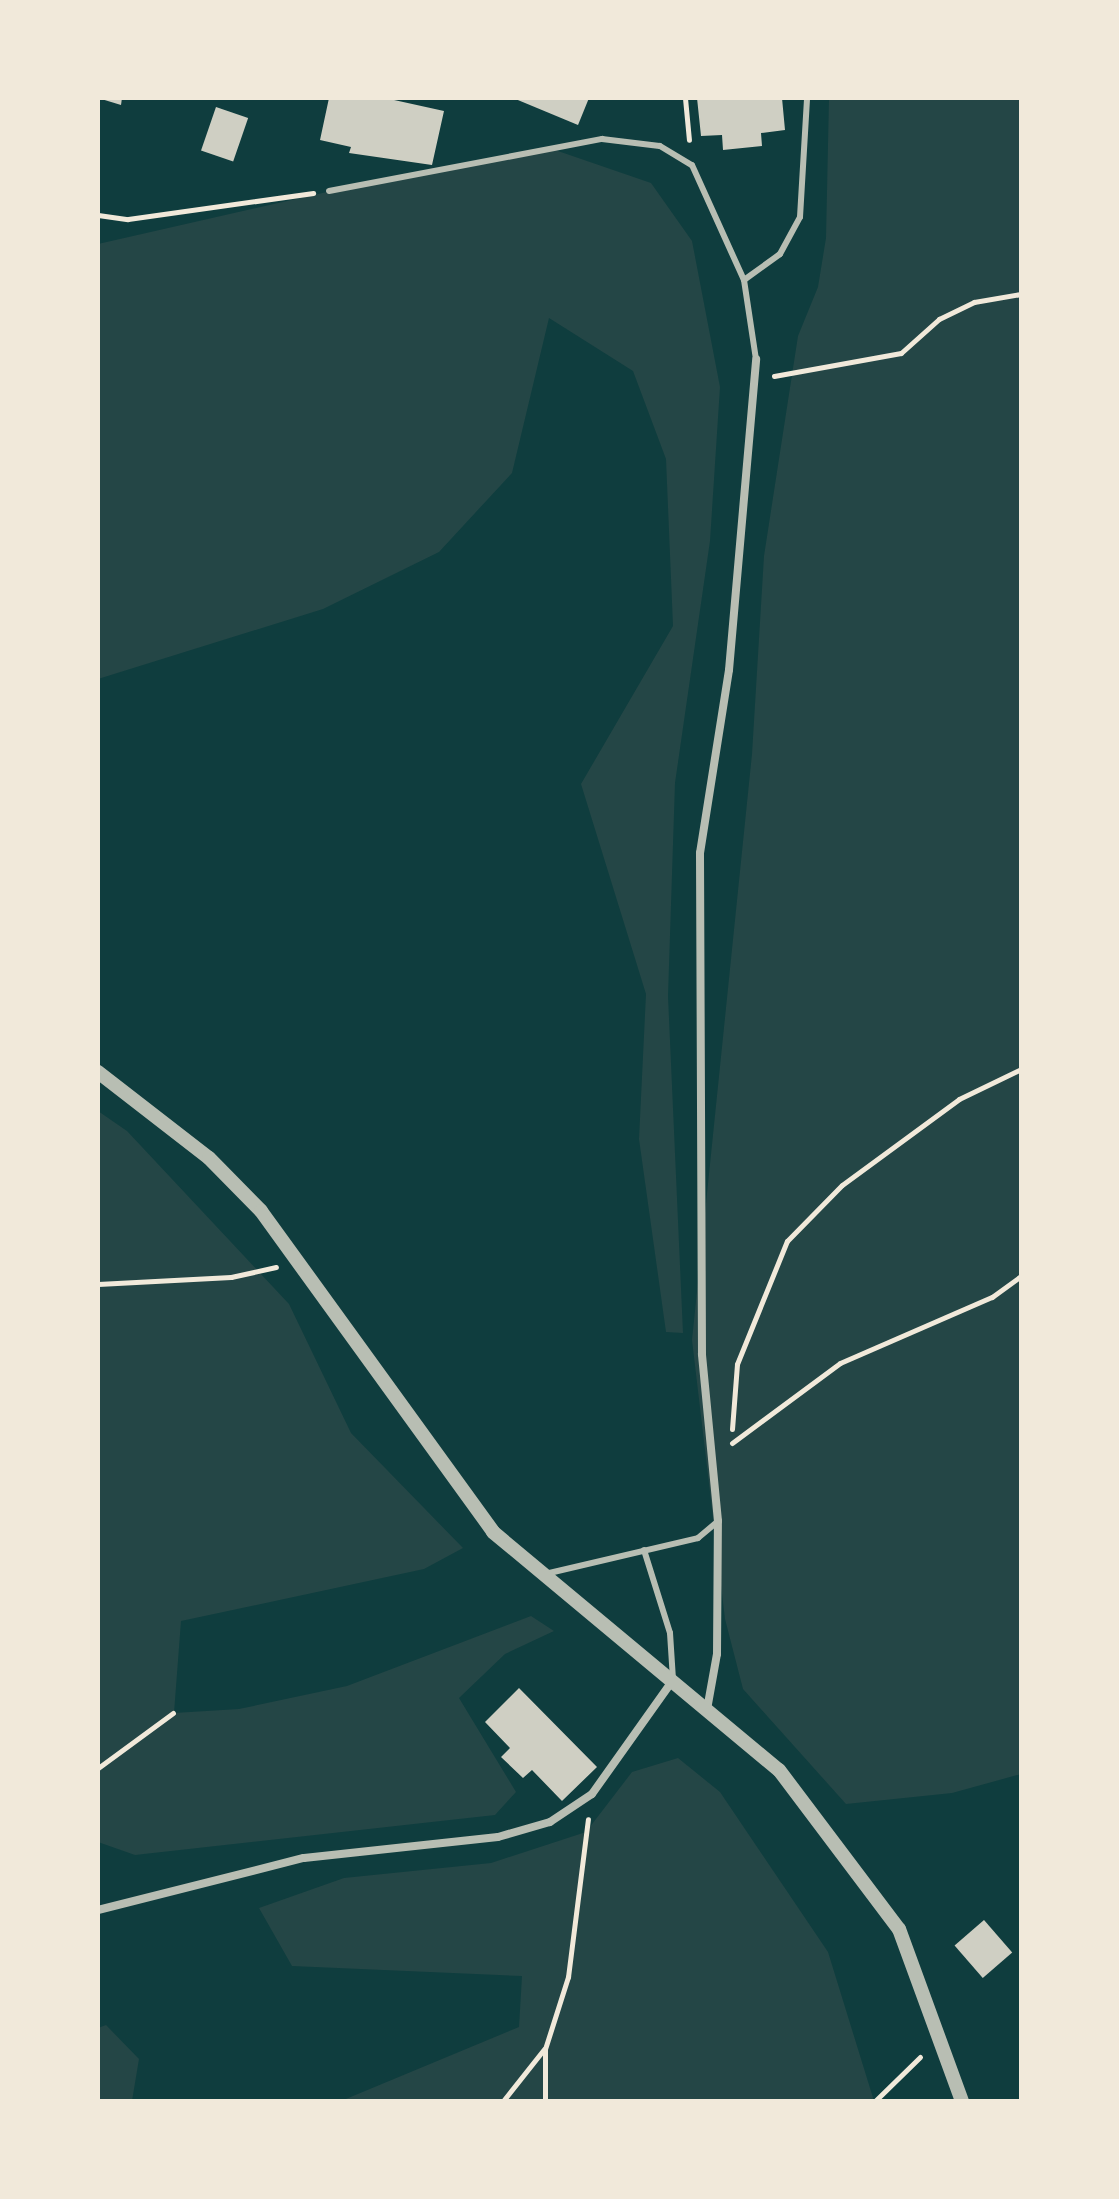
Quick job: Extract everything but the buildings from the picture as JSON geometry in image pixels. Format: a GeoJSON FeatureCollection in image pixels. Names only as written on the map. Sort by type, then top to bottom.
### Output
{"type":"FeatureCollection","features":[{"type":"Feature","properties":{"kind":"street"},"geometry":{"type":"LineString","coordinates":[[708,1704],[717,1654],[718,1521],[702,1354],[700,853],[729,670],[756,359]]}},
{"type":"Feature","properties":{"kind":"street"},"geometry":{"type":"LineString","coordinates":[[98,1072],[209,1158],[304,1261],[493,1532],[538,1576],[708,1704],[779,1770],[899,1929],[942,2038],[962,2101]]}},
{"type":"Feature","properties":{"kind":"street"},"geometry":{"type":"LineString","coordinates":[[98,1910],[304,1858],[498,1837],[550,1822],[592,1794],[673,1679]]}},
{"type":"Feature","properties":{"kind":"lane"},"geometry":{"type":"LineString","coordinates":[[744,280],[780,254],[800,217],[807,98]]}},
{"type":"Feature","properties":{"kind":"lane"},"geometry":{"type":"LineString","coordinates":[[329,191],[602,139],[660,146],[692,165],[744,280],[756,359]]}},
{"type":"Feature","properties":{"kind":"lane"},"geometry":{"type":"LineString","coordinates":[[538,1576],[698,1538],[718,1521]]}},
{"type":"Feature","properties":{"kind":"lane"},"geometry":{"type":"LineString","coordinates":[[644,1550],[670,1633],[673,1679]]}},
{"type":"Feature","properties":{"kind":"path"},"geometry":{"type":"LineString","coordinates":[[685,98],[692,165]]}},
{"type":"Feature","properties":{"kind":"path"},"geometry":{"type":"LineString","coordinates":[[98,215],[128,219],[329,191]]}},
{"type":"Feature","properties":{"kind":"path"},"geometry":{"type":"LineString","coordinates":[[755,378],[901,353],[950,313],[1021,294]]}},
{"type":"Feature","properties":{"kind":"path"},"geometry":{"type":"LineString","coordinates":[[1021,1069],[947,1108],[842,1185],[787,1241],[737,1364],[731,1443],[840,1363],[992,1297],[1021,1276]]}},
{"type":"Feature","properties":{"kind":"path"},"geometry":{"type":"LineString","coordinates":[[98,1284],[231,1277],[304,1261]]}},
{"type":"Feature","properties":{"kind":"path"},"geometry":{"type":"LineString","coordinates":[[98,1768],[173,1713]]}},
{"type":"Feature","properties":{"kind":"path"},"geometry":{"type":"LineString","coordinates":[[545,2101],[545,2049],[568,1977],[592,1794]]}},
{"type":"Feature","properties":{"kind":"path"},"geometry":{"type":"LineString","coordinates":[[875,2101],[942,2038]]}},
{"type":"Feature","properties":{"kind":"path"},"geometry":{"type":"LineString","coordinates":[[503,2101],[545,2049]]}},
{"type":"Feature","properties":{"kind":"shaded area"},"geometry":{"type":"Polygon","coordinates":[[[829,98],[1021,98],[1021,1774],[952,1793],[846,1804],[743,1689],[725,1619],[692,1340],[752,754],[764,556],[798,336],[818,287],[826,238],[829,98]]]}},
{"type":"Feature","properties":{"kind":"shaded area"},"geometry":{"type":"Polygon","coordinates":[[[555,150],[651,183],[692,241],[720,387],[710,541],[675,783],[668,996],[683,1333],[666,1332],[639,1139],[646,994],[581,784],[673,626],[666,459],[633,371],[549,318],[512,473],[439,552],[323,609],[98,679],[98,244],[349,187],[555,150]]]}},
{"type":"Feature","properties":{"kind":"shaded area"},"geometry":{"type":"Polygon","coordinates":[[[98,1111],[127,1131],[289,1304],[351,1433],[463,1548],[424,1569],[181,1621],[174,1713],[239,1709],[347,1686],[531,1616],[554,1631],[505,1654],[459,1698],[516,1792],[495,1815],[135,1855],[98,1842],[98,1111]]]}},
{"type":"Feature","properties":{"kind":"shaded area"},"geometry":{"type":"Polygon","coordinates":[[[678,1758],[720,1792],[828,1952],[874,2101],[341,2101],[519,2027],[522,1976],[292,1966],[259,1908],[344,1878],[491,1863],[586,1832],[632,1772],[678,1758]]]}},
{"type":"Feature","properties":{"kind":"shaded area"},"geometry":{"type":"Polygon","coordinates":[[[106,2025],[139,2059],[132,2101],[98,2101],[98,2028],[106,2025]]]}}]}
